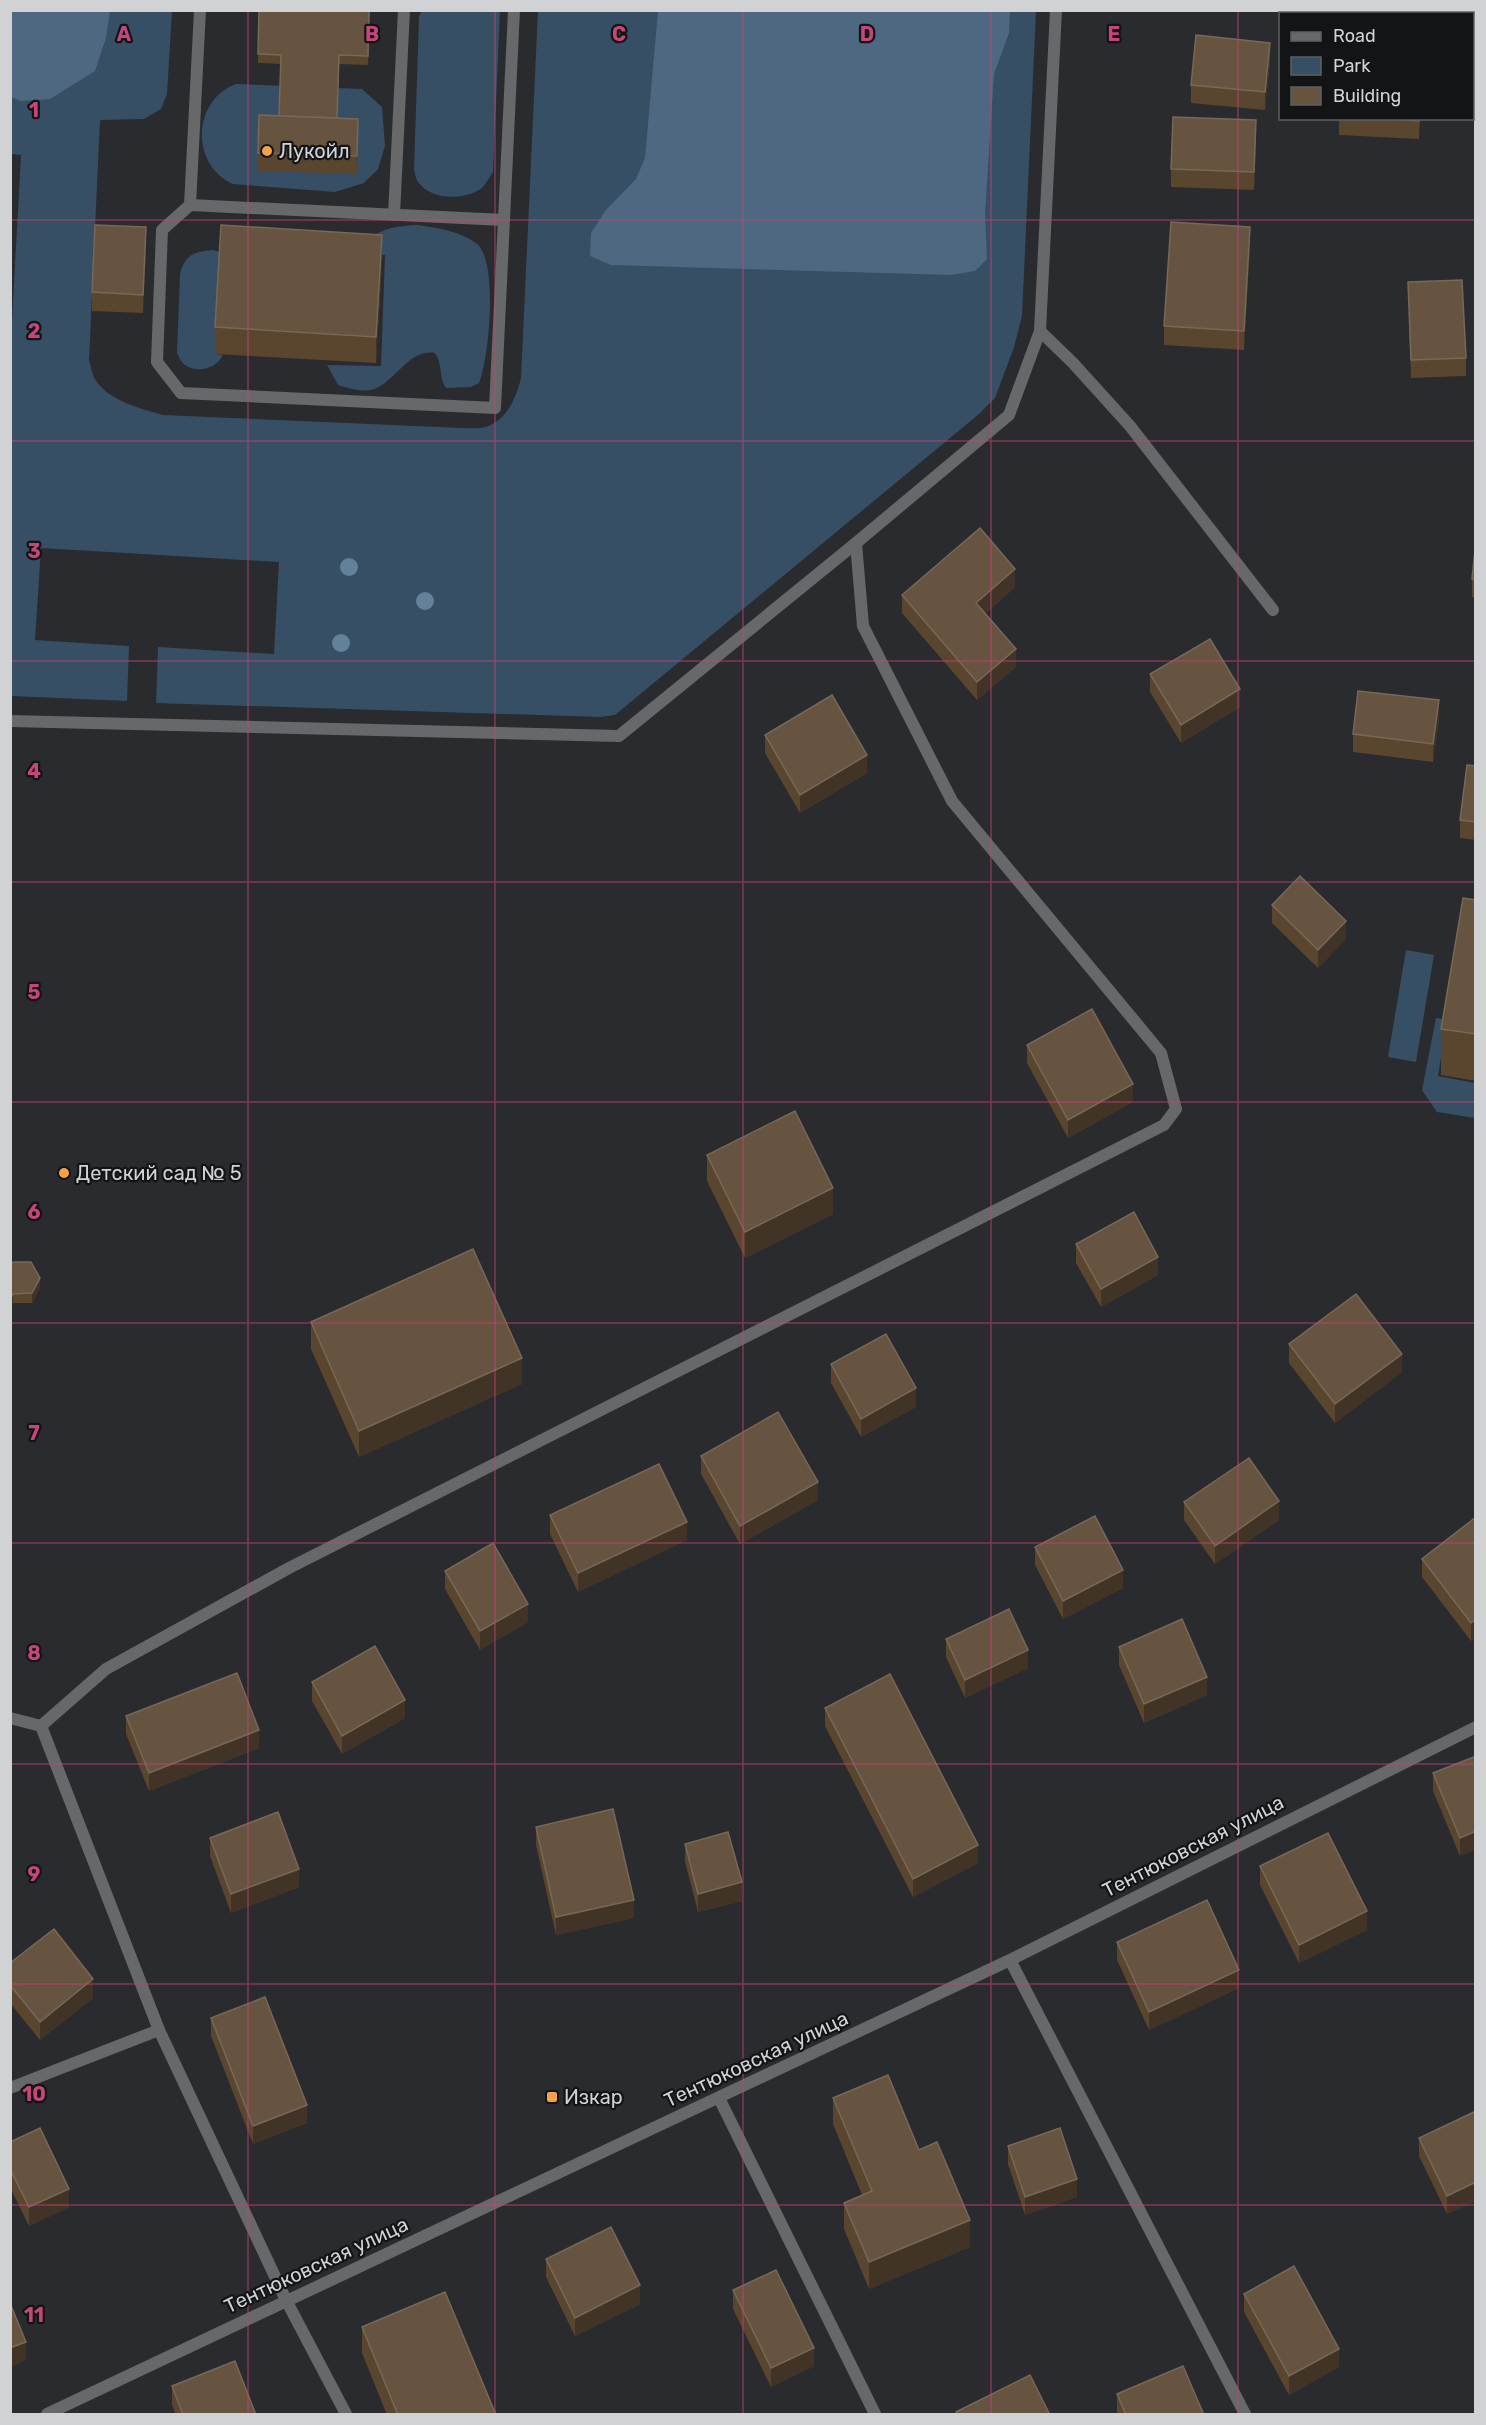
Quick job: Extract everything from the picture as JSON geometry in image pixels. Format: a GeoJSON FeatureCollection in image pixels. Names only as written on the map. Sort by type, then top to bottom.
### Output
{"type":"FeatureCollection","features":[{"type":"Feature","properties":{"kind":"street"},"geometry":{"type":"LineString","coordinates":[[190,205],[200,10]]}},
{"type":"Feature","properties":{"kind":"street"},"geometry":{"type":"LineString","coordinates":[[394,215],[404,10]]}},
{"type":"Feature","properties":{"kind":"street"},"geometry":{"type":"LineString","coordinates":[[504,220],[190,205],[162,230],[157,362],[181,393],[495,408],[504,220],[514,10]]}},
{"type":"Feature","properties":{"kind":"street"},"geometry":{"type":"LineString","coordinates":[[10,721],[619,736],[1009,415],[1040,331],[1056,10]]}},
{"type":"Feature","properties":{"kind":"street"},"geometry":{"type":"LineString","coordinates":[[1040,331],[1073,363],[1130,426],[1273,610]]}},
{"type":"Feature","properties":{"kind":"street"},"geometry":{"type":"LineString","coordinates":[[41,1726],[106,1669],[289,1568],[1164,1125],[1176,1108],[1161,1053],[952,801],[863,626],[856,543]]}},
{"type":"Feature","properties":{"kind":"street"},"geometry":{"type":"LineString","coordinates":[[10,1718],[41,1726]]}},
{"type":"Feature","properties":{"kind":"street"},"geometry":{"type":"LineString","coordinates":[[41,1726],[159,2030],[286,2300],[346,2415]]}},
{"type":"Feature","properties":{"kind":"street","name":"Тентюковская улица"},"geometry":{"type":"LineString","coordinates":[[47,2415],[286,2300],[1010,1960],[1476,1727]]}},
{"type":"Feature","properties":{"kind":"street"},"geometry":{"type":"LineString","coordinates":[[1010,1960],[1245,2415]]}},
{"type":"Feature","properties":{"kind":"street"},"geometry":{"type":"LineString","coordinates":[[10,2088],[159,2030]]}},
{"type":"Feature","properties":{"kind":"street"},"geometry":{"type":"LineString","coordinates":[[719,2098],[875,2415]]}},
{"type":"Feature","properties":{"kind":"green space"},"geometry":{"type":"Polygon","coordinates":[[[422,10],[500,11],[493,172],[482,188],[467,195],[449,197],[432,193],[419,183],[415,175],[419,17],[422,10]]]}},
{"type":"Feature","properties":{"kind":"green space"},"geometry":{"type":"Polygon","coordinates":[[[11,11],[172,11],[167,94],[161,109],[144,119],[100,120],[89,360],[94,377],[100,386],[125,403],[145,410],[163,415],[462,428],[486,427],[500,419],[514,400],[521,378],[538,11],[1036,11],[1022,316],[1014,347],[995,398],[979,414],[615,715],[601,717],[156,703],[158,647],[274,654],[279,562],[41,548],[35,640],[129,646],[127,701],[11,696],[10,357],[21,155],[11,154],[11,11]]]}},
{"type":"Feature","properties":{"kind":"green space"},"geometry":{"type":"Polygon","coordinates":[[[236,84],[362,89],[382,107],[385,146],[378,169],[364,183],[335,192],[233,184],[219,175],[209,163],[203,148],[202,133],[204,118],[211,104],[221,92],[236,84]]]}},
{"type":"Feature","properties":{"kind":"green space"},"geometry":{"type":"Polygon","coordinates":[[[418,225],[463,236],[476,243],[483,253],[488,269],[490,310],[486,353],[479,383],[471,387],[446,388],[435,353],[425,353],[409,361],[387,381],[371,390],[338,385],[327,365],[381,366],[385,255],[361,255],[365,246],[376,234],[400,226],[418,225]]]}},
{"type":"Feature","properties":{"kind":"green space"},"geometry":{"type":"Polygon","coordinates":[[[212,250],[221,252],[216,354],[223,355],[212,366],[196,369],[184,364],[177,353],[180,274],[184,263],[191,256],[212,250]]]}},
{"type":"Feature","properties":{"kind":"green space"},"geometry":{"type":"Polygon","coordinates":[[[1406,950],[1434,955],[1416,1062],[1388,1057],[1406,950]]]}},
{"type":"Feature","properties":{"kind":"green space"},"geometry":{"type":"Polygon","coordinates":[[[1436,1018],[1447,1020],[1438,1076],[1475,1083],[1475,1118],[1437,1112],[1422,1090],[1436,1018]]]}},
{"type":"Feature","properties":{"kind":"shaded area"},"geometry":{"type":"Polygon","coordinates":[[[11,10],[110,11],[106,38],[95,71],[50,99],[21,101],[11,97],[11,10]]]}},
{"type":"Feature","properties":{"kind":"shaded area"},"geometry":{"type":"Polygon","coordinates":[[[658,11],[1010,11],[1009,33],[994,74],[985,214],[987,259],[975,271],[951,275],[611,265],[590,256],[591,233],[606,210],[636,179],[645,158],[658,11]]]}},
{"type":"Feature","properties":{"kind":"building"},"geometry":{"type":"Polygon","coordinates":[[[259,10],[369,10],[368,56],[339,55],[337,118],[279,116],[281,55],[258,54],[259,10]]]}},
{"type":"Feature","properties":{"kind":"building"},"geometry":{"type":"Polygon","coordinates":[[[1196,35],[1270,43],[1265,92],[1191,85],[1196,35]]]}},
{"type":"Feature","properties":{"kind":"building"},"geometry":{"type":"Polygon","coordinates":[[[259,115],[358,119],[357,156],[258,153],[259,115]]]}},
{"type":"Feature","properties":{"kind":"building"},"geometry":{"type":"Polygon","coordinates":[[[1173,117],[1256,120],[1254,172],[1171,169],[1173,117]]]}},
{"type":"Feature","properties":{"kind":"building"},"geometry":{"type":"Polygon","coordinates":[[[1171,222],[1250,227],[1244,331],[1164,326],[1171,222]]]}},
{"type":"Feature","properties":{"kind":"building"},"geometry":{"type":"Polygon","coordinates":[[[95,225],[146,227],[143,295],[92,292],[95,225]]]}},
{"type":"Feature","properties":{"kind":"building"},"geometry":{"type":"Polygon","coordinates":[[[221,225],[382,235],[376,337],[215,327],[221,225]]]}},
{"type":"Feature","properties":{"kind":"building"},"geometry":{"type":"Polygon","coordinates":[[[1462,280],[1466,358],[1411,360],[1408,282],[1462,280]]]}},
{"type":"Feature","properties":{"kind":"building"},"geometry":{"type":"Polygon","coordinates":[[[980,528],[1015,569],[976,603],[1016,649],[977,682],[902,595],[980,528]]]}},
{"type":"Feature","properties":{"kind":"building"},"geometry":{"type":"Polygon","coordinates":[[[1476,540],[1476,580],[1472,579],[1476,540]]]}},
{"type":"Feature","properties":{"kind":"building"},"geometry":{"type":"Polygon","coordinates":[[[1210,639],[1240,689],[1181,725],[1150,674],[1210,639]]]}},
{"type":"Feature","properties":{"kind":"building"},"geometry":{"type":"Polygon","coordinates":[[[1358,691],[1439,700],[1433,744],[1353,734],[1358,691]]]}},
{"type":"Feature","properties":{"kind":"building"},"geometry":{"type":"Polygon","coordinates":[[[832,695],[867,755],[800,795],[765,735],[832,695]]]}},
{"type":"Feature","properties":{"kind":"building"},"geometry":{"type":"Polygon","coordinates":[[[1467,765],[1476,766],[1476,822],[1460,820],[1467,765]]]}},
{"type":"Feature","properties":{"kind":"building"},"geometry":{"type":"Polygon","coordinates":[[[1300,876],[1346,921],[1318,950],[1272,905],[1300,876]]]}},
{"type":"Feature","properties":{"kind":"building"},"geometry":{"type":"Polygon","coordinates":[[[1463,898],[1476,900],[1476,1034],[1441,1029],[1463,898]]]}},
{"type":"Feature","properties":{"kind":"building"},"geometry":{"type":"Polygon","coordinates":[[[1092,1009],[1133,1084],[1068,1120],[1027,1045],[1092,1009]]]}},
{"type":"Feature","properties":{"kind":"building"},"geometry":{"type":"Polygon","coordinates":[[[795,1111],[833,1188],[745,1232],[707,1155],[795,1111]]]}},
{"type":"Feature","properties":{"kind":"building"},"geometry":{"type":"Polygon","coordinates":[[[1134,1212],[1158,1257],[1101,1289],[1076,1244],[1134,1212]]]}},
{"type":"Feature","properties":{"kind":"building"},"geometry":{"type":"Polygon","coordinates":[[[473,1249],[522,1358],[359,1431],[311,1322],[473,1249]]]}},
{"type":"Feature","properties":{"kind":"building"},"geometry":{"type":"Polygon","coordinates":[[[13,1262],[31,1262],[40,1278],[32,1293],[13,1294],[10,1299],[10,1267],[13,1262]]]}},
{"type":"Feature","properties":{"kind":"building"},"geometry":{"type":"Polygon","coordinates":[[[1356,1294],[1402,1354],[1335,1404],[1289,1344],[1356,1294]]]}},
{"type":"Feature","properties":{"kind":"building"},"geometry":{"type":"Polygon","coordinates":[[[886,1334],[916,1388],[861,1419],[831,1364],[886,1334]]]}},
{"type":"Feature","properties":{"kind":"building"},"geometry":{"type":"Polygon","coordinates":[[[778,1412],[818,1482],[740,1526],[701,1456],[778,1412]]]}},
{"type":"Feature","properties":{"kind":"building"},"geometry":{"type":"Polygon","coordinates":[[[1249,1458],[1279,1501],[1215,1546],[1184,1502],[1249,1458]]]}},
{"type":"Feature","properties":{"kind":"building"},"geometry":{"type":"Polygon","coordinates":[[[659,1464],[687,1522],[578,1573],[550,1515],[659,1464]]]}},
{"type":"Feature","properties":{"kind":"building"},"geometry":{"type":"Polygon","coordinates":[[[1095,1516],[1123,1570],[1063,1601],[1035,1547],[1095,1516]]]}},
{"type":"Feature","properties":{"kind":"building"},"geometry":{"type":"Polygon","coordinates":[[[1476,1517],[1476,1619],[1471,1623],[1422,1559],[1476,1517]]]}},
{"type":"Feature","properties":{"kind":"building"},"geometry":{"type":"Polygon","coordinates":[[[493,1543],[528,1604],[480,1631],[445,1571],[493,1543]]]}},
{"type":"Feature","properties":{"kind":"building"},"geometry":{"type":"Polygon","coordinates":[[[1009,1609],[1028,1650],[965,1680],[946,1639],[1009,1609]]]}},
{"type":"Feature","properties":{"kind":"building"},"geometry":{"type":"Polygon","coordinates":[[[1182,1619],[1207,1677],[1144,1704],[1119,1647],[1182,1619]]]}},
{"type":"Feature","properties":{"kind":"building"},"geometry":{"type":"Polygon","coordinates":[[[375,1646],[405,1700],[342,1736],[312,1682],[375,1646]]]}},
{"type":"Feature","properties":{"kind":"building"},"geometry":{"type":"Polygon","coordinates":[[[237,1673],[259,1730],[149,1773],[126,1716],[237,1673]]]}},
{"type":"Feature","properties":{"kind":"building"},"geometry":{"type":"Polygon","coordinates":[[[890,1674],[978,1845],[913,1879],[825,1708],[890,1674]]]}},
{"type":"Feature","properties":{"kind":"building"},"geometry":{"type":"Polygon","coordinates":[[[1476,1756],[1476,1831],[1460,1838],[1433,1773],[1476,1756]]]}},
{"type":"Feature","properties":{"kind":"building"},"geometry":{"type":"Polygon","coordinates":[[[613,1809],[634,1900],[556,1917],[536,1827],[613,1809]]]}},
{"type":"Feature","properties":{"kind":"building"},"geometry":{"type":"Polygon","coordinates":[[[278,1812],[299,1869],[231,1894],[210,1838],[278,1812]]]}},
{"type":"Feature","properties":{"kind":"building"},"geometry":{"type":"Polygon","coordinates":[[[728,1832],[742,1882],[698,1894],[685,1844],[728,1832]]]}},
{"type":"Feature","properties":{"kind":"building"},"geometry":{"type":"Polygon","coordinates":[[[1328,1833],[1367,1911],[1299,1945],[1260,1866],[1328,1833]]]}},
{"type":"Feature","properties":{"kind":"building"},"geometry":{"type":"Polygon","coordinates":[[[1207,1900],[1239,1970],[1149,2012],[1117,1942],[1207,1900]]]}},
{"type":"Feature","properties":{"kind":"building"},"geometry":{"type":"Polygon","coordinates":[[[54,1929],[93,1979],[40,2022],[10,1985],[10,1963],[54,1929]]]}},
{"type":"Feature","properties":{"kind":"building"},"geometry":{"type":"Polygon","coordinates":[[[265,1997],[307,2105],[253,2126],[211,2018],[265,1997]]]}},
{"type":"Feature","properties":{"kind":"building"},"geometry":{"type":"Polygon","coordinates":[[[888,2075],[919,2150],[937,2142],[970,2220],[869,2262],[844,2203],[872,2191],[833,2098],[888,2075]]]}},
{"type":"Feature","properties":{"kind":"building"},"geometry":{"type":"Polygon","coordinates":[[[1476,2111],[1476,2182],[1447,2196],[1419,2138],[1476,2111]]]}},
{"type":"Feature","properties":{"kind":"building"},"geometry":{"type":"Polygon","coordinates":[[[40,2128],[69,2189],[29,2207],[10,2169],[10,2142],[40,2128]]]}},
{"type":"Feature","properties":{"kind":"building"},"geometry":{"type":"Polygon","coordinates":[[[1060,2128],[1077,2179],[1025,2197],[1008,2146],[1060,2128]]]}},
{"type":"Feature","properties":{"kind":"building"},"geometry":{"type":"Polygon","coordinates":[[[611,2227],[640,2285],[575,2318],[546,2259],[611,2227]]]}},
{"type":"Feature","properties":{"kind":"building"},"geometry":{"type":"Polygon","coordinates":[[[1294,2266],[1339,2349],[1289,2376],[1244,2294],[1294,2266]]]}},
{"type":"Feature","properties":{"kind":"building"},"geometry":{"type":"Polygon","coordinates":[[[776,2270],[814,2348],[771,2368],[733,2290],[776,2270]]]}},
{"type":"Feature","properties":{"kind":"building"},"geometry":{"type":"Polygon","coordinates":[[[445,2292],[496,2415],[398,2415],[362,2327],[445,2292]]]}},
{"type":"Feature","properties":{"kind":"building"},"geometry":{"type":"Polygon","coordinates":[[[10,2303],[26,2342],[10,2348],[10,2303]]]}},
{"type":"Feature","properties":{"kind":"building"},"geometry":{"type":"Polygon","coordinates":[[[235,2361],[256,2415],[183,2415],[172,2386],[235,2361]]]}},
{"type":"Feature","properties":{"kind":"building"},"geometry":{"type":"Polygon","coordinates":[[[1183,2366],[1204,2415],[1126,2415],[1117,2394],[1183,2366]]]}},
{"type":"Feature","properties":{"kind":"building"},"geometry":{"type":"Polygon","coordinates":[[[1030,2375],[1050,2415],[957,2415],[956,2412],[1030,2375]]]}},
{"type":"Feature","properties":{"kind":"place","name":"Лукойл"},"geometry":{"type":"Point","coordinates":[267,151]}},
{"type":"Feature","properties":{"kind":"place","name":"Детский сад № 5"},"geometry":{"type":"Point","coordinates":[64,1173]}},
{"type":"Feature","properties":{"kind":"place","name":"Изкар"},"geometry":{"type":"Point","coordinates":[552,2097]}}]}
